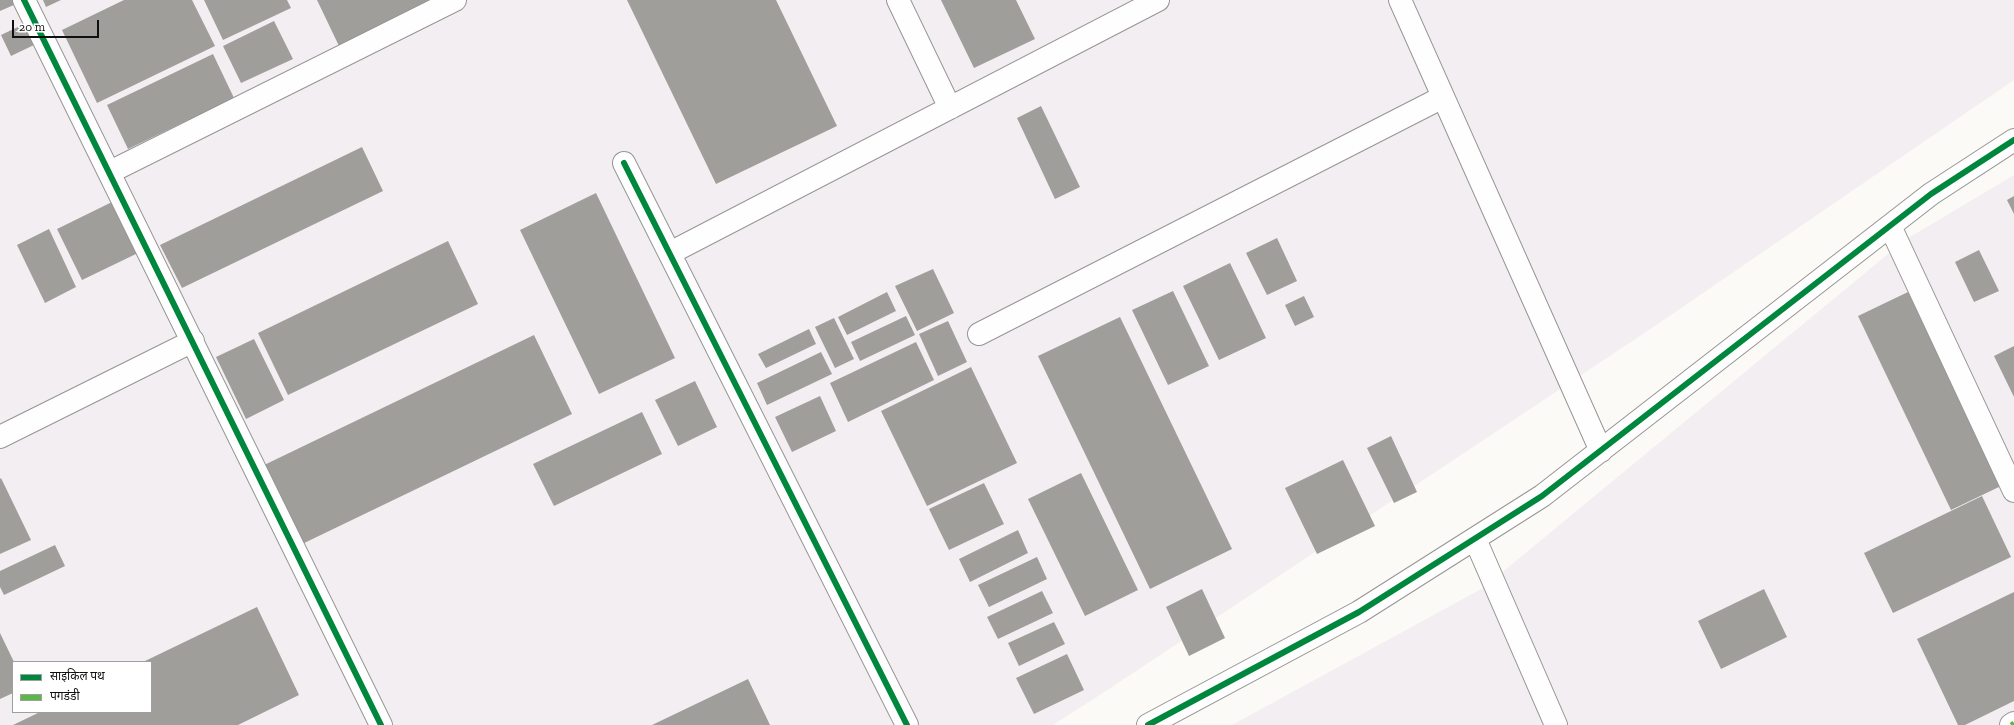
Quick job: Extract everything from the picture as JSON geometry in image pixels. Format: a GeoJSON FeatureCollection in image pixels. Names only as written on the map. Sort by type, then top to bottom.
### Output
{"type":"FeatureCollection","features":[{"type":"Feature","properties":{"kind":"street"},"geometry":{"type":"LineString","coordinates":[[24,0],[381,725]]}},
{"type":"Feature","properties":{"kind":"street"},"geometry":{"type":"LineString","coordinates":[[110,172],[455,0]]}},
{"type":"Feature","properties":{"kind":"street"},"geometry":{"type":"LineString","coordinates":[[898,0],[950,108]]}},
{"type":"Feature","properties":{"kind":"street"},"geometry":{"type":"LineString","coordinates":[[670,253],[1158,0]]}},
{"type":"Feature","properties":{"kind":"street"},"geometry":{"type":"LineString","coordinates":[[1400,0],[1601,451]]}},
{"type":"Feature","properties":{"kind":"street"},"geometry":{"type":"LineString","coordinates":[[979,334],[1443,97]]}},
{"type":"Feature","properties":{"kind":"street"},"geometry":{"type":"LineString","coordinates":[[1148,725],[1359,612],[1542,496],[1931,194],[2014,140]]}},
{"type":"Feature","properties":{"kind":"street"},"geometry":{"type":"LineString","coordinates":[[624,163],[907,725]]}},
{"type":"Feature","properties":{"kind":"street"},"geometry":{"type":"LineString","coordinates":[[1890,226],[2014,491]]}},
{"type":"Feature","properties":{"kind":"street"},"geometry":{"type":"LineString","coordinates":[[0,437],[193,341]]}},
{"type":"Feature","properties":{"kind":"street"},"geometry":{"type":"LineString","coordinates":[[1475,539],[1556,725]]}},
{"type":"Feature","properties":{"kind":"shaded area"},"geometry":{"type":"Polygon","coordinates":[[[0,0],[2014,0],[2014,80],[1652,328],[1053,725],[0,725],[0,0]]]}},
{"type":"Feature","properties":{"kind":"shaded area"},"geometry":{"type":"Polygon","coordinates":[[[2014,175],[2014,725],[1232,725],[1483,588],[1905,240],[2014,175]]]}},
{"type":"Feature","properties":{"kind":"building"},"geometry":{"type":"Polygon","coordinates":[[[0,0],[14,0],[16,4],[0,11],[0,0]]]}},
{"type":"Feature","properties":{"kind":"building"},"geometry":{"type":"Polygon","coordinates":[[[43,0],[61,0],[46,7],[43,0]]]}},
{"type":"Feature","properties":{"kind":"building"},"geometry":{"type":"Polygon","coordinates":[[[124,0],[192,0],[215,46],[97,103],[62,30],[124,0]]]}},
{"type":"Feature","properties":{"kind":"building"},"geometry":{"type":"Polygon","coordinates":[[[204,0],[287,0],[291,8],[223,40],[204,0]]]}},
{"type":"Feature","properties":{"kind":"building"},"geometry":{"type":"Polygon","coordinates":[[[317,0],[435,0],[339,46],[317,0]]]}},
{"type":"Feature","properties":{"kind":"building"},"geometry":{"type":"Polygon","coordinates":[[[627,0],[776,0],[837,126],[716,184],[627,0]]]}},
{"type":"Feature","properties":{"kind":"building"},"geometry":{"type":"Polygon","coordinates":[[[941,0],[1016,0],[1035,39],[974,68],[941,0]]]}},
{"type":"Feature","properties":{"kind":"building"},"geometry":{"type":"Polygon","coordinates":[[[274,21],[293,59],[241,83],[223,46],[274,21]]]}},
{"type":"Feature","properties":{"kind":"building"},"geometry":{"type":"Polygon","coordinates":[[[24,24],[34,45],[11,56],[1,35],[24,24]]]}},
{"type":"Feature","properties":{"kind":"building"},"geometry":{"type":"Polygon","coordinates":[[[213,54],[234,98],[128,149],[107,105],[213,54]]]}},
{"type":"Feature","properties":{"kind":"building"},"geometry":{"type":"Polygon","coordinates":[[[1041,106],[1080,187],[1055,199],[1017,118],[1041,106]]]}},
{"type":"Feature","properties":{"kind":"building"},"geometry":{"type":"Polygon","coordinates":[[[362,147],[383,191],[182,288],[160,245],[362,147]]]}},
{"type":"Feature","properties":{"kind":"building"},"geometry":{"type":"Polygon","coordinates":[[[596,193],[675,358],[599,394],[520,230],[596,193]]]}},
{"type":"Feature","properties":{"kind":"building"},"geometry":{"type":"Polygon","coordinates":[[[2014,196],[2014,214],[2007,200],[2014,196]]]}},
{"type":"Feature","properties":{"kind":"building"},"geometry":{"type":"Polygon","coordinates":[[[112,202],[138,253],[82,280],[57,229],[112,202]]]}},
{"type":"Feature","properties":{"kind":"building"},"geometry":{"type":"Polygon","coordinates":[[[49,229],[76,287],[45,303],[17,245],[49,229]]]}},
{"type":"Feature","properties":{"kind":"building"},"geometry":{"type":"Polygon","coordinates":[[[1277,238],[1297,281],[1267,295],[1246,253],[1277,238]]]}},
{"type":"Feature","properties":{"kind":"building"},"geometry":{"type":"Polygon","coordinates":[[[448,241],[478,304],[288,395],[258,333],[448,241]]]}},
{"type":"Feature","properties":{"kind":"building"},"geometry":{"type":"Polygon","coordinates":[[[1979,250],[1999,291],[1974,302],[1955,262],[1979,250]]]}},
{"type":"Feature","properties":{"kind":"building"},"geometry":{"type":"Polygon","coordinates":[[[1230,263],[1266,338],[1219,360],[1183,286],[1230,263]]]}},
{"type":"Feature","properties":{"kind":"building"},"geometry":{"type":"Polygon","coordinates":[[[933,269],[954,313],[917,331],[895,286],[933,269]]]}},
{"type":"Feature","properties":{"kind":"building"},"geometry":{"type":"Polygon","coordinates":[[[1173,291],[1209,366],[1168,385],[1132,310],[1173,291]]]}},
{"type":"Feature","properties":{"kind":"building"},"geometry":{"type":"Polygon","coordinates":[[[887,292],[896,311],[847,335],[838,317],[887,292]]]}},
{"type":"Feature","properties":{"kind":"building"},"geometry":{"type":"Polygon","coordinates":[[[1908,292],[2001,486],[1951,510],[1858,316],[1908,292]]]}},
{"type":"Feature","properties":{"kind":"building"},"geometry":{"type":"Polygon","coordinates":[[[1304,296],[1314,317],[1295,326],[1285,305],[1304,296]]]}},
{"type":"Feature","properties":{"kind":"building"},"geometry":{"type":"Polygon","coordinates":[[[906,316],[915,335],[860,361],[851,342],[906,316]]]}},
{"type":"Feature","properties":{"kind":"building"},"geometry":{"type":"Polygon","coordinates":[[[1120,317],[1232,549],[1150,589],[1038,356],[1120,317]]]}},
{"type":"Feature","properties":{"kind":"building"},"geometry":{"type":"Polygon","coordinates":[[[834,318],[854,359],[835,368],[815,327],[834,318]]]}},
{"type":"Feature","properties":{"kind":"building"},"geometry":{"type":"Polygon","coordinates":[[[948,321],[967,362],[938,376],[919,334],[948,321]]]}},
{"type":"Feature","properties":{"kind":"building"},"geometry":{"type":"Polygon","coordinates":[[[809,329],[816,344],[766,368],[758,354],[809,329]]]}},
{"type":"Feature","properties":{"kind":"building"},"geometry":{"type":"Polygon","coordinates":[[[534,335],[572,414],[298,546],[260,467],[534,335]]]}},
{"type":"Feature","properties":{"kind":"building"},"geometry":{"type":"Polygon","coordinates":[[[254,339],[284,400],[246,419],[216,357],[254,339]]]}},
{"type":"Feature","properties":{"kind":"building"},"geometry":{"type":"Polygon","coordinates":[[[916,342],[934,380],[848,422],[830,383],[916,342]]]}},
{"type":"Feature","properties":{"kind":"building"},"geometry":{"type":"Polygon","coordinates":[[[2014,346],[2014,397],[1994,356],[2014,346]]]}},
{"type":"Feature","properties":{"kind":"building"},"geometry":{"type":"Polygon","coordinates":[[[821,352],[832,374],[767,405],[757,383],[821,352]]]}},
{"type":"Feature","properties":{"kind":"building"},"geometry":{"type":"Polygon","coordinates":[[[971,367],[1017,463],[927,506],[881,411],[971,367]]]}},
{"type":"Feature","properties":{"kind":"building"},"geometry":{"type":"Polygon","coordinates":[[[695,381],[717,427],[678,446],[655,400],[695,381]]]}},
{"type":"Feature","properties":{"kind":"building"},"geometry":{"type":"Polygon","coordinates":[[[820,396],[836,431],[792,452],[775,417],[820,396]]]}},
{"type":"Feature","properties":{"kind":"building"},"geometry":{"type":"Polygon","coordinates":[[[642,412],[662,454],[554,506],[533,464],[642,412]]]}},
{"type":"Feature","properties":{"kind":"building"},"geometry":{"type":"Polygon","coordinates":[[[1391,436],[1417,492],[1394,503],[1367,448],[1391,436]]]}},
{"type":"Feature","properties":{"kind":"building"},"geometry":{"type":"Polygon","coordinates":[[[1343,460],[1375,526],[1317,554],[1285,488],[1343,460]]]}},
{"type":"Feature","properties":{"kind":"building"},"geometry":{"type":"Polygon","coordinates":[[[1081,473],[1138,590],[1085,616],[1028,499],[1081,473]]]}},
{"type":"Feature","properties":{"kind":"building"},"geometry":{"type":"Polygon","coordinates":[[[1,478],[31,540],[0,554],[0,479],[1,478]]]}},
{"type":"Feature","properties":{"kind":"building"},"geometry":{"type":"Polygon","coordinates":[[[984,483],[1004,524],[949,550],[929,509],[984,483]]]}},
{"type":"Feature","properties":{"kind":"building"},"geometry":{"type":"Polygon","coordinates":[[[1982,496],[2011,557],[1893,613],[1864,553],[1982,496]]]}},
{"type":"Feature","properties":{"kind":"building"},"geometry":{"type":"Polygon","coordinates":[[[1018,530],[1028,553],[970,582],[959,559],[1018,530]]]}},
{"type":"Feature","properties":{"kind":"building"},"geometry":{"type":"Polygon","coordinates":[[[55,545],[65,566],[4,595],[0,587],[0,571],[55,545]]]}},
{"type":"Feature","properties":{"kind":"building"},"geometry":{"type":"Polygon","coordinates":[[[1037,557],[1047,579],[989,607],[978,585],[1037,557]]]}},
{"type":"Feature","properties":{"kind":"building"},"geometry":{"type":"Polygon","coordinates":[[[1202,589],[1225,638],[1189,656],[1166,607],[1202,589]]]}},
{"type":"Feature","properties":{"kind":"building"},"geometry":{"type":"Polygon","coordinates":[[[1764,589],[1787,637],[1721,669],[1698,621],[1764,589]]]}},
{"type":"Feature","properties":{"kind":"building"},"geometry":{"type":"Polygon","coordinates":[[[1042,591],[1053,613],[998,639],[987,617],[1042,591]]]}},
{"type":"Feature","properties":{"kind":"building"},"geometry":{"type":"Polygon","coordinates":[[[2014,592],[2014,701],[1965,725],[1958,725],[1917,639],[2014,592]]]}},
{"type":"Feature","properties":{"kind":"building"},"geometry":{"type":"Polygon","coordinates":[[[257,607],[299,695],[238,725],[13,725],[38,713],[152,713],[152,661],[145,661],[257,607]]]}},
{"type":"Feature","properties":{"kind":"building"},"geometry":{"type":"Polygon","coordinates":[[[1054,622],[1065,644],[1019,666],[1008,643],[1054,622]]]}},
{"type":"Feature","properties":{"kind":"building"},"geometry":{"type":"Polygon","coordinates":[[[0,633],[14,661],[12,661],[12,693],[0,699],[0,633]]]}},
{"type":"Feature","properties":{"kind":"building"},"geometry":{"type":"Polygon","coordinates":[[[1067,654],[1084,690],[1034,714],[1016,678],[1067,654]]]}},
{"type":"Feature","properties":{"kind":"building"},"geometry":{"type":"Polygon","coordinates":[[[748,679],[770,725],[652,725],[748,679]]]}},
{"type":"Feature","properties":{"kind":"cycle path"},"geometry":{"type":"LineString","coordinates":[[24,0],[381,725]]}},
{"type":"Feature","properties":{"kind":"cycle path"},"geometry":{"type":"LineString","coordinates":[[1148,725],[1359,612],[1542,496],[1931,194],[2014,140]]}},
{"type":"Feature","properties":{"kind":"cycle path"},"geometry":{"type":"LineString","coordinates":[[624,163],[907,725]]}}]}
